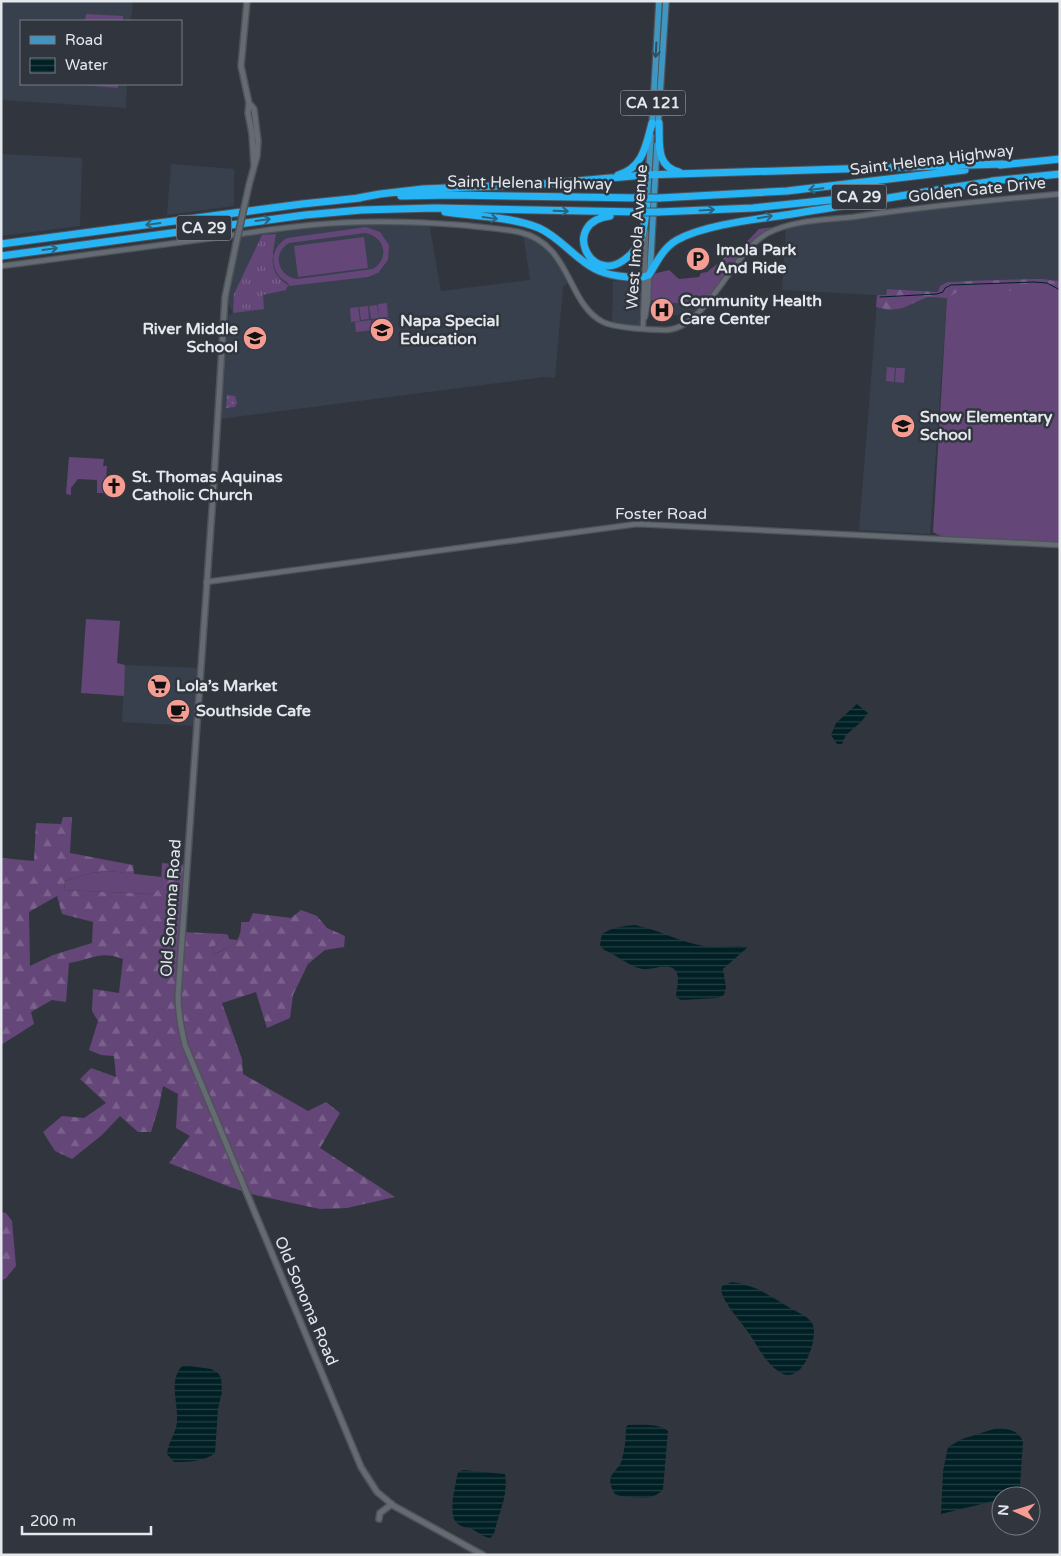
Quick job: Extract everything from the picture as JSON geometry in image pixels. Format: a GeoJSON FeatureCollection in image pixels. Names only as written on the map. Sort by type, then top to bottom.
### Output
{"type":"FeatureCollection","features":[{"type":"Feature","properties":{"kind":"highway","name":"CA 121"},"geometry":{"type":"LineString","coordinates":[[655,123],[664,164],[670,169],[687,174],[1003,164]]}},
{"type":"Feature","properties":{"kind":"highway"},"geometry":{"type":"LineString","coordinates":[[604,179],[622,174],[633,168],[641,158],[655,123]]}},
{"type":"Feature","properties":{"kind":"highway","name":"Saint Helena Highway"},"geometry":{"type":"LineString","coordinates":[[1,244],[358,198],[452,195],[644,202],[659,198],[787,192],[1003,164],[1060,159]]}},
{"type":"Feature","properties":{"kind":"highway"},"geometry":{"type":"LineString","coordinates":[[358,198],[423,190],[687,174]]}},
{"type":"Feature","properties":{"kind":"highway","name":"Saint Helena Highway"},"geometry":{"type":"LineString","coordinates":[[1,256],[305,215],[407,208],[658,212],[791,205],[1060,174]]}},
{"type":"Feature","properties":{"kind":"highway"},"geometry":{"type":"LineString","coordinates":[[407,208],[526,224],[548,233],[587,264],[602,272],[646,276],[667,248],[683,237],[705,230],[763,217],[995,181]]}},
{"type":"Feature","properties":{"kind":"highway","name":"CA 121"},"geometry":{"type":"LineString","coordinates":[[641,212],[604,217],[590,224],[585,232],[584,247],[591,259],[602,265],[611,266],[630,256],[641,239],[644,202]]}},
{"type":"Feature","properties":{"kind":"main road","name":"Old Sonoma Road"},"geometry":{"type":"LineString","coordinates":[[246,1],[241,66],[249,103],[254,109],[258,141],[257,156],[225,297],[178,996],[180,1027],[185,1045],[361,1467],[377,1492],[392,1504],[482,1555]]}},
{"type":"Feature","properties":{"kind":"main road","name":"West Imola Avenue"},"geometry":{"type":"LineString","coordinates":[[646,276],[655,123],[659,1]]}},
{"type":"Feature","properties":{"kind":"main road","name":"West Imola Avenue"},"geometry":{"type":"LineString","coordinates":[[655,123],[666,1]]}},
{"type":"Feature","properties":{"kind":"main road","name":"West Imola Avenue"},"geometry":{"type":"LineString","coordinates":[[644,202],[652,175]]}},
{"type":"Feature","properties":{"kind":"main road"},"geometry":{"type":"LineString","coordinates":[[379,1519],[380,1513],[392,1504]]}},
{"type":"Feature","properties":{"kind":"street","name":"Golden Gate Drive"},"geometry":{"type":"LineString","coordinates":[[1,266],[319,224],[381,221],[440,223],[523,233],[538,240],[556,257],[590,313],[608,324],[672,330],[687,324],[751,246],[760,238],[782,227],[937,205],[1060,194]]}},
{"type":"Feature","properties":{"kind":"street","name":"West Imola Avenue"},"geometry":{"type":"LineString","coordinates":[[643,328],[646,276],[644,202]]}},
{"type":"Feature","properties":{"kind":"street","name":"Foster Road"},"geometry":{"type":"LineString","coordinates":[[206,582],[637,524],[1060,545]]}},
{"type":"Feature","properties":{"kind":"shaded area"},"geometry":{"type":"Polygon","coordinates":[[[1,1],[133,1],[131,20],[20,20],[20,85],[127,85],[126,108],[1,100],[1,1]]]}},
{"type":"Feature","properties":{"kind":"shaded area"},"geometry":{"type":"Polygon","coordinates":[[[1,154],[82,158],[80,226],[1,236],[1,154]]]}},
{"type":"Feature","properties":{"kind":"shaded area"},"geometry":{"type":"Polygon","coordinates":[[[171,164],[234,169],[234,206],[167,215],[171,164]]]}},
{"type":"Feature","properties":{"kind":"shaded area"},"geometry":{"type":"Polygon","coordinates":[[[1060,194],[1060,281],[938,292],[887,289],[886,295],[947,298],[930,534],[859,530],[877,295],[782,290],[786,226],[1060,194]]]}},
{"type":"Feature","properties":{"kind":"shaded area","name":"Napa Special Education"},"geometry":{"type":"Polygon","coordinates":[[[333,223],[429,223],[441,291],[530,280],[523,233],[547,247],[570,281],[563,287],[555,378],[544,377],[220,419],[227,316],[233,313],[226,299],[239,234],[333,223]]]}},
{"type":"Feature","properties":{"kind":"shaded area"},"geometry":{"type":"Polygon","coordinates":[[[613,281],[643,282],[643,328],[612,326],[613,281]]]}},
{"type":"Feature","properties":{"kind":"shaded area"},"geometry":{"type":"Polygon","coordinates":[[[648,300],[703,306],[694,317],[646,312],[648,300]]]}},
{"type":"Feature","properties":{"kind":"shaded area"},"geometry":{"type":"Polygon","coordinates":[[[125,665],[200,668],[196,726],[122,722],[125,665]]]}},
{"type":"Feature","properties":{"kind":"green space"},"geometry":{"type":"Polygon","coordinates":[[[86,14],[123,16],[123,20],[85,20],[86,14]]]}},
{"type":"Feature","properties":{"kind":"green space"},"geometry":{"type":"Polygon","coordinates":[[[81,85],[118,85],[118,88],[81,85]]]}},
{"type":"Feature","properties":{"kind":"green space"},"geometry":{"type":"Polygon","coordinates":[[[796,224],[782,227],[760,238],[730,273],[721,261],[731,252],[735,254],[759,229],[796,224]]]}},
{"type":"Feature","properties":{"kind":"green space"},"geometry":{"type":"Polygon","coordinates":[[[366,227],[380,232],[389,245],[388,260],[378,273],[368,277],[289,286],[277,273],[273,261],[276,248],[287,238],[366,227]],[[365,233],[289,243],[280,252],[279,264],[285,274],[297,279],[373,269],[382,260],[383,248],[377,238],[365,233]]]}},
{"type":"Feature","properties":{"kind":"green space"},"geometry":{"type":"Polygon","coordinates":[[[276,234],[273,256],[274,268],[276,274],[288,285],[286,290],[263,295],[264,309],[233,313],[234,294],[262,235],[276,234]]]}},
{"type":"Feature","properties":{"kind":"green space"},"geometry":{"type":"Polygon","coordinates":[[[364,237],[368,268],[298,277],[294,246],[364,237]]]}},
{"type":"Feature","properties":{"kind":"green space"},"geometry":{"type":"Polygon","coordinates":[[[721,261],[730,273],[703,306],[648,300],[649,275],[669,270],[679,279],[699,277],[701,273],[707,272],[721,261]]]}},
{"type":"Feature","properties":{"kind":"green space"},"geometry":{"type":"Polygon","coordinates":[[[1041,279],[1060,281],[1060,545],[948,540],[933,532],[947,298],[962,281],[1041,279]]]}},
{"type":"Feature","properties":{"kind":"green space"},"geometry":{"type":"Polygon","coordinates":[[[1041,279],[1053,281],[1060,285],[1060,294],[1048,287],[1026,287],[1010,291],[997,289],[959,291],[947,298],[927,297],[903,308],[889,310],[876,307],[877,295],[886,295],[887,289],[938,292],[940,286],[948,282],[1041,279]]]}},
{"type":"Feature","properties":{"kind":"green space"},"geometry":{"type":"Polygon","coordinates":[[[387,303],[388,317],[371,319],[369,306],[377,305],[379,318],[378,304],[387,303]]]}},
{"type":"Feature","properties":{"kind":"green space"},"geometry":{"type":"Polygon","coordinates":[[[368,306],[369,319],[361,320],[359,307],[368,306]]]}},
{"type":"Feature","properties":{"kind":"green space"},"geometry":{"type":"Polygon","coordinates":[[[358,307],[360,321],[351,322],[350,308],[358,307]]]}},
{"type":"Feature","properties":{"kind":"green space"},"geometry":{"type":"Polygon","coordinates":[[[389,318],[390,327],[374,330],[372,320],[389,318]]]}},
{"type":"Feature","properties":{"kind":"green space"},"geometry":{"type":"Polygon","coordinates":[[[371,320],[373,330],[356,332],[355,322],[371,320]]]}},
{"type":"Feature","properties":{"kind":"green space"},"geometry":{"type":"Polygon","coordinates":[[[887,367],[895,368],[894,382],[886,381],[887,367]]]}},
{"type":"Feature","properties":{"kind":"green space"},"geometry":{"type":"Polygon","coordinates":[[[896,368],[905,368],[904,383],[895,382],[896,368]]]}},
{"type":"Feature","properties":{"kind":"green space"},"geometry":{"type":"Polygon","coordinates":[[[227,395],[235,396],[237,403],[235,407],[226,408],[227,395]]]}},
{"type":"Feature","properties":{"kind":"green space"},"geometry":{"type":"Polygon","coordinates":[[[69,457],[104,459],[103,466],[107,466],[105,493],[97,493],[97,480],[78,479],[71,488],[71,495],[66,494],[69,457]]]}},
{"type":"Feature","properties":{"kind":"green space"},"geometry":{"type":"Polygon","coordinates":[[[86,619],[120,621],[117,663],[125,665],[124,696],[81,693],[86,619]]]}},
{"type":"Feature","properties":{"kind":"green space"},"geometry":{"type":"Polygon","coordinates":[[[63,817],[72,817],[70,853],[133,865],[134,874],[108,871],[91,873],[65,881],[64,890],[152,894],[161,887],[162,863],[186,865],[182,932],[225,934],[212,949],[214,954],[237,940],[241,929],[241,922],[249,922],[253,913],[291,918],[301,910],[317,916],[327,928],[345,936],[344,947],[325,950],[308,964],[293,995],[290,1018],[267,1028],[256,992],[222,1003],[242,1059],[243,1074],[308,1111],[326,1102],[340,1113],[320,1148],[395,1197],[347,1208],[320,1209],[255,1195],[169,1163],[190,1136],[176,1128],[178,1094],[163,1086],[151,1132],[138,1132],[120,1116],[102,1135],[72,1159],[55,1151],[43,1132],[62,1116],[84,1118],[106,1103],[80,1079],[91,1068],[116,1077],[114,1056],[101,1055],[89,1050],[98,1021],[92,1011],[93,989],[119,993],[123,959],[108,955],[69,963],[66,1002],[52,1000],[31,1012],[34,1024],[1,1045],[1,858],[34,861],[36,823],[61,824],[63,817]],[[57,896],[29,912],[30,966],[53,955],[92,943],[93,922],[62,914],[57,896]]]}},
{"type":"Feature","properties":{"kind":"green space"},"geometry":{"type":"Polygon","coordinates":[[[108,871],[162,877],[161,887],[152,894],[64,890],[65,881],[91,873],[108,871]]]}},
{"type":"Feature","properties":{"kind":"green space"},"geometry":{"type":"Polygon","coordinates":[[[225,934],[228,935],[229,939],[237,940],[234,945],[214,954],[212,949],[225,934]]]}},
{"type":"Feature","properties":{"kind":"green space"},"geometry":{"type":"Polygon","coordinates":[[[1,1212],[6,1213],[12,1221],[16,1266],[1,1281],[1,1212]]]}},
{"type":"Feature","properties":{"kind":"water"},"geometry":{"type":"Polygon","coordinates":[[[857,704],[868,713],[846,735],[842,744],[837,744],[831,735],[836,723],[857,704]]]}},
{"type":"Feature","properties":{"kind":"water"},"geometry":{"type":"Polygon","coordinates":[[[635,925],[704,946],[748,947],[723,969],[726,987],[724,995],[718,998],[681,1000],[676,997],[678,976],[675,970],[669,967],[641,969],[604,950],[600,945],[602,934],[618,927],[635,925]]]}},
{"type":"Feature","properties":{"kind":"water"},"geometry":{"type":"Polygon","coordinates":[[[732,1282],[748,1286],[776,1299],[805,1316],[812,1323],[814,1338],[811,1348],[802,1367],[795,1373],[787,1375],[778,1371],[770,1364],[730,1308],[721,1291],[722,1286],[732,1282]]]}},
{"type":"Feature","properties":{"kind":"water"},"geometry":{"type":"Polygon","coordinates":[[[183,1365],[211,1369],[218,1373],[221,1378],[222,1392],[218,1409],[215,1453],[201,1460],[174,1462],[167,1454],[177,1424],[176,1377],[183,1365]]]}},
{"type":"Feature","properties":{"kind":"water"},"geometry":{"type":"Polygon","coordinates":[[[628,1425],[654,1426],[668,1431],[663,1489],[654,1496],[643,1498],[620,1496],[615,1494],[611,1487],[612,1474],[622,1459],[626,1427],[628,1425]]]}},
{"type":"Feature","properties":{"kind":"water"},"geometry":{"type":"Polygon","coordinates":[[[997,1428],[1018,1434],[1023,1441],[1020,1486],[991,1486],[991,1502],[941,1514],[943,1471],[948,1447],[962,1439],[997,1428]]]}},
{"type":"Feature","properties":{"kind":"water"},"geometry":{"type":"Polygon","coordinates":[[[463,1470],[505,1474],[506,1489],[494,1534],[490,1538],[460,1525],[454,1519],[452,1506],[454,1491],[458,1472],[463,1470]]]}},
{"type":"Feature","properties":{"kind":"waterway"},"geometry":{"type":"LineString","coordinates":[[880,297],[937,294],[943,292],[945,288],[951,285],[1034,282],[1047,283],[1060,290]]}},
{"type":"Feature","properties":{"kind":"place","name":"Imola Park And Ride"},"geometry":{"type":"Point","coordinates":[698,259]}},
{"type":"Feature","properties":{"kind":"place","name":"Community Health Care Center"},"geometry":{"type":"Point","coordinates":[662,310]}},
{"type":"Feature","properties":{"kind":"place","name":"Napa Special Education"},"geometry":{"type":"Point","coordinates":[382,330]}},
{"type":"Feature","properties":{"kind":"place","name":"River Middle School"},"geometry":{"type":"Point","coordinates":[255,338]}},
{"type":"Feature","properties":{"kind":"place","name":"Snow Elementary School"},"geometry":{"type":"Point","coordinates":[903,426]}},
{"type":"Feature","properties":{"kind":"place","name":"St. Thomas Aquinas Catholic Church"},"geometry":{"type":"Point","coordinates":[114,486]}},
{"type":"Feature","properties":{"kind":"place","name":"Lola’s Market"},"geometry":{"type":"Point","coordinates":[159,686]}},
{"type":"Feature","properties":{"kind":"place","name":"Southside Cafe"},"geometry":{"type":"Point","coordinates":[178,711]}}]}
